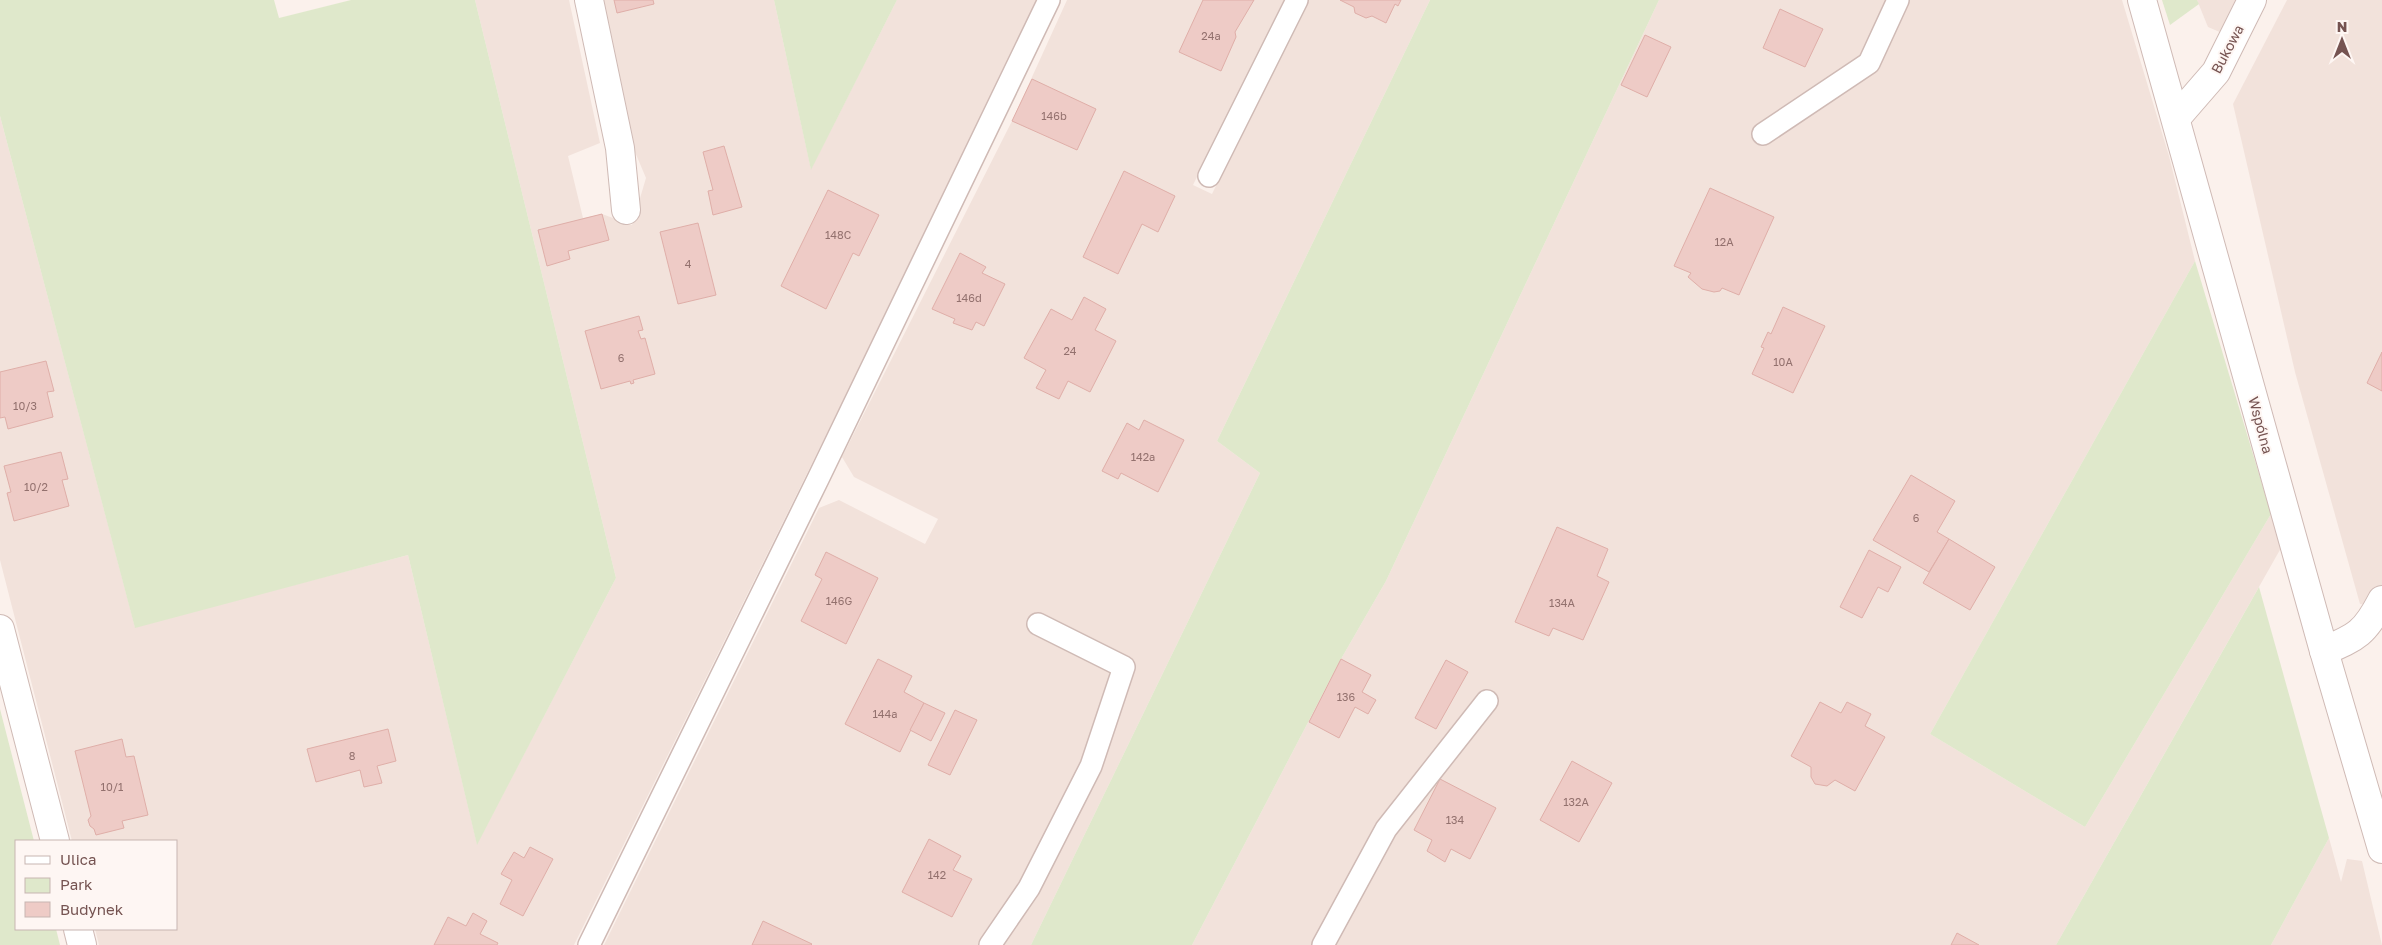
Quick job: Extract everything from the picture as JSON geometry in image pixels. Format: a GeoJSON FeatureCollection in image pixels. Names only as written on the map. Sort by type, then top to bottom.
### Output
{"type":"FeatureCollection","features":[{"type":"Feature","properties":{"kind":"street"},"geometry":{"type":"LineString","coordinates":[[589,0],[620,148],[626,210]]}},
{"type":"Feature","properties":{"kind":"street","name":"Wspólna"},"geometry":{"type":"LineString","coordinates":[[2142,0],[2160,69],[2177,117],[2324,651],[2382,849]]}},
{"type":"Feature","properties":{"kind":"street","name":"Bukowa"},"geometry":{"type":"LineString","coordinates":[[2177,117],[2216,72],[2252,0]]}},
{"type":"Feature","properties":{"kind":"street"},"geometry":{"type":"LineString","coordinates":[[2324,651],[2358,636],[2371,621],[2382,600]]}},
{"type":"Feature","properties":{"kind":"street"},"geometry":{"type":"LineString","coordinates":[[0,629],[55,840]]}},
{"type":"Feature","properties":{"kind":"street"},"geometry":{"type":"LineString","coordinates":[[78,930],[82,945]]}},
{"type":"Feature","properties":{"kind":"lane"},"geometry":{"type":"LineString","coordinates":[[589,945],[823,470],[1049,0]]}},
{"type":"Feature","properties":{"kind":"lane"},"geometry":{"type":"LineString","coordinates":[[1209,176],[1297,0]]}},
{"type":"Feature","properties":{"kind":"lane"},"geometry":{"type":"LineString","coordinates":[[1763,134],[1869,63],[1898,0]]}},
{"type":"Feature","properties":{"kind":"lane"},"geometry":{"type":"LineString","coordinates":[[990,945],[1029,888],[1091,766],[1124,668],[1038,624]]}},
{"type":"Feature","properties":{"kind":"lane"},"geometry":{"type":"LineString","coordinates":[[1323,945],[1386,829],[1487,701]]}},
{"type":"Feature","properties":{"kind":"shaded area"},"geometry":{"type":"Polygon","coordinates":[[[475,0],[569,0],[600,143],[568,156],[583,218],[602,214],[632,225],[646,178],[627,133],[602,0],[774,0],[811,169],[897,0],[1041,0],[574,945],[99,945],[95,930],[178,930],[178,840],[72,840],[0,560],[0,116],[135,627],[408,555],[477,844],[616,578],[475,0]]]}},
{"type":"Feature","properties":{"kind":"shaded area"},"geometry":{"type":"Polygon","coordinates":[[[1067,0],[1284,0],[1193,185],[1212,194],[1306,0],[1430,0],[1217,441],[1260,473],[1031,945],[604,945],[819,508],[839,500],[925,544],[938,519],[854,477],[842,457],[1012,121],[1067,0]]]}},
{"type":"Feature","properties":{"kind":"shaded area"},"geometry":{"type":"Polygon","coordinates":[[[1659,0],[2122,0],[2169,156],[2195,261],[1930,734],[2085,827],[2271,514],[2281,548],[2056,945],[1192,945],[1341,659],[1386,581],[1659,0]]]}},
{"type":"Feature","properties":{"kind":"shaded area"},"geometry":{"type":"Polygon","coordinates":[[[2197,0],[2238,0],[2222,33],[2208,27],[2197,0]]]}},
{"type":"Feature","properties":{"kind":"shaded area"},"geometry":{"type":"Polygon","coordinates":[[[2287,0],[2382,0],[2382,585],[2371,605],[2360,604],[2295,372],[2233,104],[2287,0]]]}},
{"type":"Feature","properties":{"kind":"shaded area"},"geometry":{"type":"Polygon","coordinates":[[[2329,838],[2341,882],[2347,859],[2362,861],[2382,945],[2271,945],[2329,838]]]}},
{"type":"Feature","properties":{"kind":"green space"},"geometry":{"type":"Polygon","coordinates":[[[0,0],[274,0],[279,18],[351,0],[475,0],[616,578],[477,845],[408,555],[135,628],[0,116],[0,0]]]}},
{"type":"Feature","properties":{"kind":"green space"},"geometry":{"type":"Polygon","coordinates":[[[774,0],[897,0],[811,170],[774,0]]]}},
{"type":"Feature","properties":{"kind":"green space"},"geometry":{"type":"Polygon","coordinates":[[[1430,0],[1659,0],[1386,581],[1341,659],[1192,945],[1031,945],[1260,473],[1217,441],[1430,0]]]}},
{"type":"Feature","properties":{"kind":"green space"},"geometry":{"type":"Polygon","coordinates":[[[2162,0],[2197,0],[2199,4],[2170,25],[2162,0]]]}},
{"type":"Feature","properties":{"kind":"green space"},"geometry":{"type":"Polygon","coordinates":[[[2195,261],[2271,514],[2085,827],[1930,734],[2195,261]]]}},
{"type":"Feature","properties":{"kind":"green space"},"geometry":{"type":"Polygon","coordinates":[[[2259,587],[2329,838],[2271,945],[2056,945],[2259,587]]]}},
{"type":"Feature","properties":{"kind":"green space"},"geometry":{"type":"Polygon","coordinates":[[[0,709],[34,840],[15,840],[15,930],[56,930],[60,945],[0,945],[0,709]]]}},
{"type":"Feature","properties":{"kind":"building"},"geometry":{"type":"Polygon","coordinates":[[[614,0],[653,0],[654,4],[617,13],[614,0]]]}},
{"type":"Feature","properties":{"kind":"building"},"geometry":{"type":"Polygon","coordinates":[[[1203,0],[1254,0],[1235,32],[1236,37],[1221,71],[1179,52],[1203,0]]]}},
{"type":"Feature","properties":{"kind":"building"},"geometry":{"type":"Polygon","coordinates":[[[1340,0],[1401,0],[1398,6],[1395,4],[1386,23],[1372,16],[1366,18],[1355,13],[1354,7],[1340,0]]]}},
{"type":"Feature","properties":{"kind":"building"},"geometry":{"type":"Polygon","coordinates":[[[1780,9],[1823,29],[1805,67],[1763,48],[1780,9]]]}},
{"type":"Feature","properties":{"kind":"building"},"geometry":{"type":"Polygon","coordinates":[[[1645,35],[1671,47],[1647,97],[1621,85],[1645,35]]]}},
{"type":"Feature","properties":{"kind":"building"},"geometry":{"type":"Polygon","coordinates":[[[1032,79],[1096,109],[1077,150],[1012,121],[1032,79]]]}},
{"type":"Feature","properties":{"kind":"building"},"geometry":{"type":"Polygon","coordinates":[[[724,146],[742,207],[713,215],[708,191],[713,190],[703,152],[724,146]]]}},
{"type":"Feature","properties":{"kind":"building"},"geometry":{"type":"Polygon","coordinates":[[[1124,171],[1175,196],[1158,232],[1142,224],[1118,274],[1083,257],[1124,171]]]}},
{"type":"Feature","properties":{"kind":"building"},"geometry":{"type":"Polygon","coordinates":[[[1710,188],[1774,217],[1739,295],[1722,288],[1720,291],[1714,292],[1702,289],[1688,277],[1691,273],[1674,266],[1710,188]]]}},
{"type":"Feature","properties":{"kind":"building"},"geometry":{"type":"Polygon","coordinates":[[[828,190],[879,215],[859,256],[853,253],[826,309],[781,286],[828,190]]]}},
{"type":"Feature","properties":{"kind":"building"},"geometry":{"type":"Polygon","coordinates":[[[602,214],[609,240],[568,251],[570,259],[547,266],[538,230],[602,214]]]}},
{"type":"Feature","properties":{"kind":"building"},"geometry":{"type":"Polygon","coordinates":[[[698,223],[716,295],[678,304],[660,232],[698,223]]]}},
{"type":"Feature","properties":{"kind":"building"},"geometry":{"type":"Polygon","coordinates":[[[960,253],[986,267],[982,273],[1005,284],[984,326],[976,322],[972,330],[953,323],[955,319],[932,309],[960,253]]]}},
{"type":"Feature","properties":{"kind":"building"},"geometry":{"type":"Polygon","coordinates":[[[1084,297],[1106,309],[1095,330],[1116,341],[1090,392],[1068,381],[1059,399],[1036,388],[1046,370],[1024,358],[1051,309],[1072,320],[1084,297]]]}},
{"type":"Feature","properties":{"kind":"building"},"geometry":{"type":"Polygon","coordinates":[[[1783,307],[1825,326],[1793,393],[1752,374],[1764,348],[1761,347],[1768,332],[1771,334],[1783,307]]]}},
{"type":"Feature","properties":{"kind":"building"},"geometry":{"type":"Polygon","coordinates":[[[639,316],[643,330],[638,331],[641,339],[645,338],[655,374],[633,380],[634,383],[631,384],[630,381],[601,389],[585,331],[639,316]]]}},
{"type":"Feature","properties":{"kind":"building"},"geometry":{"type":"Polygon","coordinates":[[[2382,352],[2382,391],[2367,383],[2382,352]]]}},
{"type":"Feature","properties":{"kind":"building"},"geometry":{"type":"Polygon","coordinates":[[[46,361],[54,391],[47,392],[53,417],[8,429],[5,417],[0,418],[0,372],[46,361]]]}},
{"type":"Feature","properties":{"kind":"building"},"geometry":{"type":"Polygon","coordinates":[[[1144,420],[1184,440],[1158,492],[1121,473],[1118,479],[1102,471],[1127,423],[1139,430],[1144,420]]]}},
{"type":"Feature","properties":{"kind":"building"},"geometry":{"type":"Polygon","coordinates":[[[61,452],[68,479],[62,480],[69,506],[14,521],[7,493],[11,492],[4,466],[61,452]]]}},
{"type":"Feature","properties":{"kind":"building"},"geometry":{"type":"Polygon","coordinates":[[[1911,475],[1955,501],[1937,532],[1949,539],[1929,572],[1873,540],[1911,475]]]}},
{"type":"Feature","properties":{"kind":"building"},"geometry":{"type":"Polygon","coordinates":[[[1557,527],[1608,549],[1597,576],[1609,582],[1583,640],[1553,628],[1549,636],[1515,622],[1557,527]]]}},
{"type":"Feature","properties":{"kind":"building"},"geometry":{"type":"Polygon","coordinates":[[[1949,539],[1995,567],[1970,610],[1923,583],[1949,539]]]}},
{"type":"Feature","properties":{"kind":"building"},"geometry":{"type":"Polygon","coordinates":[[[1869,550],[1901,567],[1888,592],[1878,587],[1862,618],[1840,607],[1869,550]]]}},
{"type":"Feature","properties":{"kind":"building"},"geometry":{"type":"Polygon","coordinates":[[[826,552],[878,578],[846,644],[801,621],[822,579],[815,575],[826,552]]]}},
{"type":"Feature","properties":{"kind":"building"},"geometry":{"type":"Polygon","coordinates":[[[878,659],[912,676],[904,692],[924,703],[900,752],[845,724],[878,659]]]}},
{"type":"Feature","properties":{"kind":"building"},"geometry":{"type":"Polygon","coordinates":[[[1341,659],[1371,675],[1362,692],[1376,700],[1368,714],[1355,707],[1339,738],[1309,722],[1341,659]]]}},
{"type":"Feature","properties":{"kind":"building"},"geometry":{"type":"Polygon","coordinates":[[[1446,660],[1468,672],[1436,729],[1415,718],[1446,660]]]}},
{"type":"Feature","properties":{"kind":"building"},"geometry":{"type":"Polygon","coordinates":[[[1820,702],[1841,713],[1847,702],[1871,714],[1865,726],[1885,737],[1855,791],[1835,780],[1827,786],[1815,784],[1811,777],[1811,767],[1791,756],[1820,702]]]}},
{"type":"Feature","properties":{"kind":"building"},"geometry":{"type":"Polygon","coordinates":[[[924,703],[945,713],[931,741],[910,730],[924,703]]]}},
{"type":"Feature","properties":{"kind":"building"},"geometry":{"type":"Polygon","coordinates":[[[955,710],[977,720],[950,775],[928,765],[955,710]]]}},
{"type":"Feature","properties":{"kind":"building"},"geometry":{"type":"Polygon","coordinates":[[[388,729],[396,761],[377,766],[382,783],[364,787],[360,770],[316,782],[307,749],[388,729]]]}},
{"type":"Feature","properties":{"kind":"building"},"geometry":{"type":"Polygon","coordinates":[[[122,739],[126,757],[134,756],[148,815],[122,821],[124,828],[96,835],[88,820],[91,816],[75,751],[122,739]]]}},
{"type":"Feature","properties":{"kind":"building"},"geometry":{"type":"Polygon","coordinates":[[[1572,761],[1612,783],[1579,842],[1540,820],[1572,761]]]}},
{"type":"Feature","properties":{"kind":"building"},"geometry":{"type":"Polygon","coordinates":[[[1440,779],[1496,808],[1470,859],[1451,849],[1445,862],[1427,851],[1432,840],[1414,830],[1440,779]]]}},
{"type":"Feature","properties":{"kind":"building"},"geometry":{"type":"Polygon","coordinates":[[[929,839],[961,856],[953,870],[972,879],[952,917],[902,892],[929,839]]]}},
{"type":"Feature","properties":{"kind":"building"},"geometry":{"type":"Polygon","coordinates":[[[530,847],[553,859],[523,916],[500,904],[512,880],[501,874],[514,852],[524,858],[530,847]]]}},
{"type":"Feature","properties":{"kind":"building"},"geometry":{"type":"Polygon","coordinates":[[[473,913],[487,921],[480,934],[498,943],[497,945],[434,945],[448,917],[466,926],[473,913]]]}},
{"type":"Feature","properties":{"kind":"building"},"geometry":{"type":"Polygon","coordinates":[[[763,921],[812,944],[752,945],[763,921]]]}},
{"type":"Feature","properties":{"kind":"building"},"geometry":{"type":"Polygon","coordinates":[[[1957,933],[1979,945],[1951,945],[1957,933]]]}}]}
